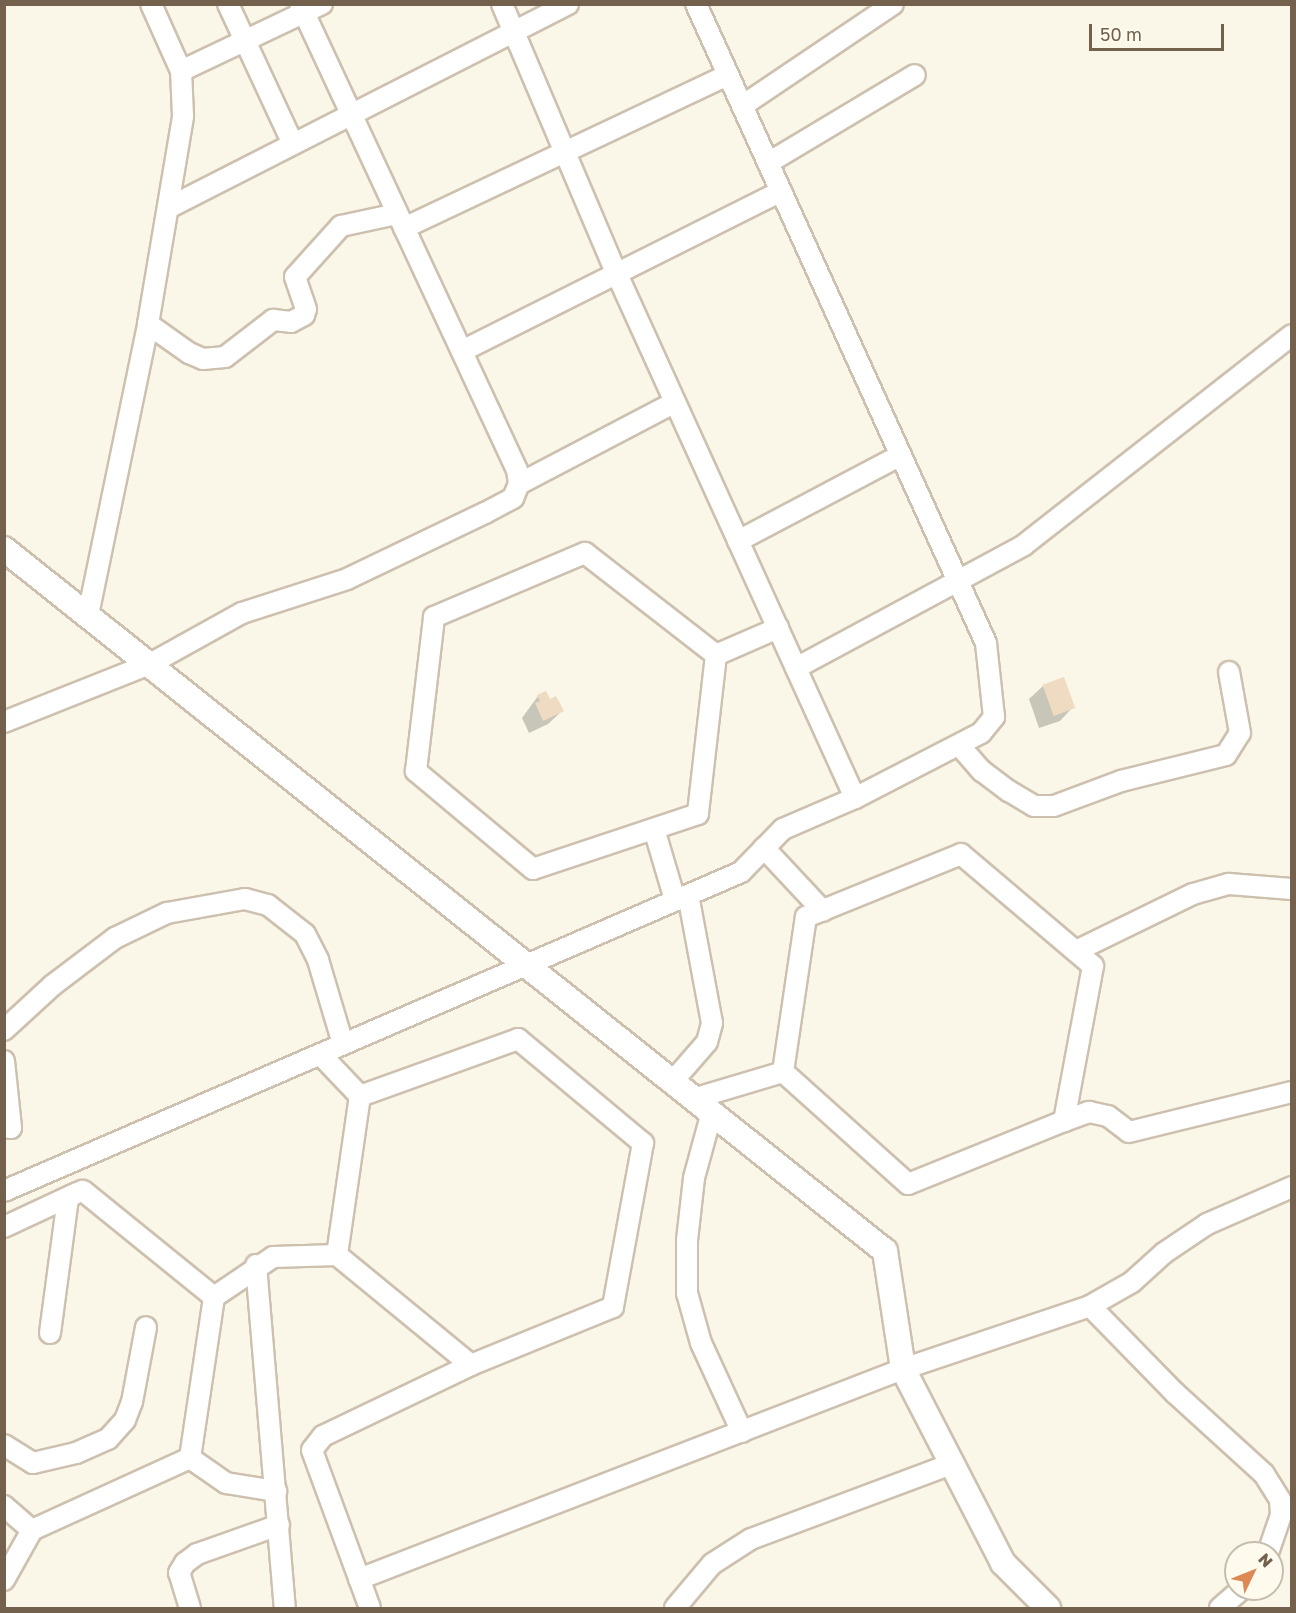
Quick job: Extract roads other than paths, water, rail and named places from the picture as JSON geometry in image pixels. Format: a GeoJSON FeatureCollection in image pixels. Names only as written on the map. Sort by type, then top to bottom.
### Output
{"type":"FeatureCollection","features":[{"type":"Feature","properties":{"kind":"street"},"geometry":{"type":"LineString","coordinates":[[88,615],[148,324],[183,116],[181,71],[151,4]]}},
{"type":"Feature","properties":{"kind":"street"},"geometry":{"type":"LineString","coordinates":[[228,4],[293,144]]}},
{"type":"Feature","properties":{"kind":"street"},"geometry":{"type":"LineString","coordinates":[[502,4],[616,272],[855,798]]}},
{"type":"Feature","properties":{"kind":"street"},"geometry":{"type":"LineString","coordinates":[[168,208],[568,4]]}},
{"type":"Feature","properties":{"kind":"street"},"geometry":{"type":"LineString","coordinates":[[4,1191],[741,872],[783,829],[855,798],[959,745],[981,733],[994,717],[986,643],[696,4]]}},
{"type":"Feature","properties":{"kind":"street"},"geometry":{"type":"LineString","coordinates":[[742,105],[893,4]]}},
{"type":"Feature","properties":{"kind":"street"},"geometry":{"type":"LineString","coordinates":[[4,722],[150,664],[242,612],[347,579],[513,498],[519,484],[517,470],[351,114],[309,7],[181,71]]}},
{"type":"Feature","properties":{"kind":"street"},"geometry":{"type":"LineString","coordinates":[[148,324],[189,354],[203,359],[225,357],[273,320],[291,322],[304,315],[306,309],[295,277],[340,226],[401,221],[566,150],[728,75]]}},
{"type":"Feature","properties":{"kind":"street"},"geometry":{"type":"LineString","coordinates":[[768,163],[915,75]]}},
{"type":"Feature","properties":{"kind":"street"},"geometry":{"type":"LineString","coordinates":[[462,351],[781,191]]}},
{"type":"Feature","properties":{"kind":"street"},"geometry":{"type":"LineString","coordinates":[[796,668],[958,582],[1043,531],[1139,452],[1292,335]]}},
{"type":"Feature","properties":{"kind":"street"},"geometry":{"type":"LineString","coordinates":[[519,484],[675,402]]}},
{"type":"Feature","properties":{"kind":"street"},"geometry":{"type":"LineString","coordinates":[[738,541],[901,455]]}},
{"type":"Feature","properties":{"kind":"street"},"geometry":{"type":"LineString","coordinates":[[4,549],[529,964],[885,1251],[903,1369],[1003,1563],[1048,1608]]}},
{"type":"Feature","properties":{"kind":"street"},"geometry":{"type":"LineString","coordinates":[[585,553],[716,655],[698,814],[533,869],[416,771],[434,617],[585,553]]}},
{"type":"Feature","properties":{"kind":"street"},"geometry":{"type":"LineString","coordinates":[[716,655],[778,628]]}},
{"type":"Feature","properties":{"kind":"street"},"geometry":{"type":"LineString","coordinates":[[959,745],[982,771],[1009,790],[1034,806],[1054,806],[1121,781],[1226,755],[1240,734],[1229,672]]}},
{"type":"Feature","properties":{"kind":"street"},"geometry":{"type":"LineString","coordinates":[[654,829],[682,897],[712,1023],[707,1042],[674,1080]]}},
{"type":"Feature","properties":{"kind":"street"},"geometry":{"type":"LineString","coordinates":[[764,848],[823,910]]}},
{"type":"Feature","properties":{"kind":"street"},"geometry":{"type":"LineString","coordinates":[[783,1072],[806,917],[961,854],[1093,966],[1064,1121]]}},
{"type":"Feature","properties":{"kind":"street"},"geometry":{"type":"LineString","coordinates":[[1076,951],[1193,894],[1229,884],[1292,889]]}},
{"type":"Feature","properties":{"kind":"street"},"geometry":{"type":"LineString","coordinates":[[4,1030],[53,985],[115,938],[167,913],[245,899],[268,905],[305,934],[318,960],[343,1044]]}},
{"type":"Feature","properties":{"kind":"street"},"geometry":{"type":"LineString","coordinates":[[360,1096],[518,1039],[643,1143],[613,1307],[471,1365],[316,1441],[313,1457],[370,1608]]}},
{"type":"Feature","properties":{"kind":"street"},"geometry":{"type":"LineString","coordinates":[[320,1054],[360,1096]]}},
{"type":"Feature","properties":{"kind":"street"},"geometry":{"type":"LineString","coordinates":[[4,1061],[11,1128],[4,1127]]}},
{"type":"Feature","properties":{"kind":"street"},"geometry":{"type":"LineString","coordinates":[[704,1105],[783,1072]]}},
{"type":"Feature","properties":{"kind":"street"},"geometry":{"type":"LineString","coordinates":[[783,1072],[909,1184],[1089,1112],[1108,1116],[1130,1132],[1292,1092]]}},
{"type":"Feature","properties":{"kind":"street"},"geometry":{"type":"LineString","coordinates":[[337,1255],[360,1096]]}},
{"type":"Feature","properties":{"kind":"street"},"geometry":{"type":"LineString","coordinates":[[704,1105],[687,1240],[687,1293],[701,1343],[742,1432]]}},
{"type":"Feature","properties":{"kind":"street"},"geometry":{"type":"LineString","coordinates":[[50,1333],[75,1194],[88,1155]]}},
{"type":"Feature","properties":{"kind":"street"},"geometry":{"type":"LineString","coordinates":[[359,1579],[903,1369],[1090,1306],[1132,1282],[1164,1253],[1207,1224],[1292,1187]]}},
{"type":"Feature","properties":{"kind":"street"},"geometry":{"type":"LineString","coordinates":[[4,1227],[75,1194]]}},
{"type":"Feature","properties":{"kind":"street"},"geometry":{"type":"LineString","coordinates":[[75,1194],[214,1297]]}},
{"type":"Feature","properties":{"kind":"street"},"geometry":{"type":"LineString","coordinates":[[190,1458],[214,1297],[256,1265],[273,1257],[337,1255],[471,1365]]}},
{"type":"Feature","properties":{"kind":"street"},"geometry":{"type":"LineString","coordinates":[[256,1265],[285,1608]]}},
{"type":"Feature","properties":{"kind":"street"},"geometry":{"type":"LineString","coordinates":[[1090,1306],[1175,1393],[1264,1474],[1280,1500],[1281,1515],[1272,1541]]}},
{"type":"Feature","properties":{"kind":"street"},"geometry":{"type":"LineString","coordinates":[[4,1445],[33,1463],[76,1454],[108,1439],[125,1420],[132,1402],[147,1327]]}},
{"type":"Feature","properties":{"kind":"street"},"geometry":{"type":"LineString","coordinates":[[190,1458],[226,1483],[276,1491]]}},
{"type":"Feature","properties":{"kind":"street"},"geometry":{"type":"LineString","coordinates":[[4,1580],[32,1530],[190,1458]]}},
{"type":"Feature","properties":{"kind":"street"},"geometry":{"type":"LineString","coordinates":[[675,1608],[712,1564],[751,1539],[952,1464]]}},
{"type":"Feature","properties":{"kind":"street"},"geometry":{"type":"LineString","coordinates":[[4,1506],[32,1530]]}},
{"type":"Feature","properties":{"kind":"street"},"geometry":{"type":"LineString","coordinates":[[190,1608],[179,1573],[185,1563],[197,1554],[279,1525]]}}]}
